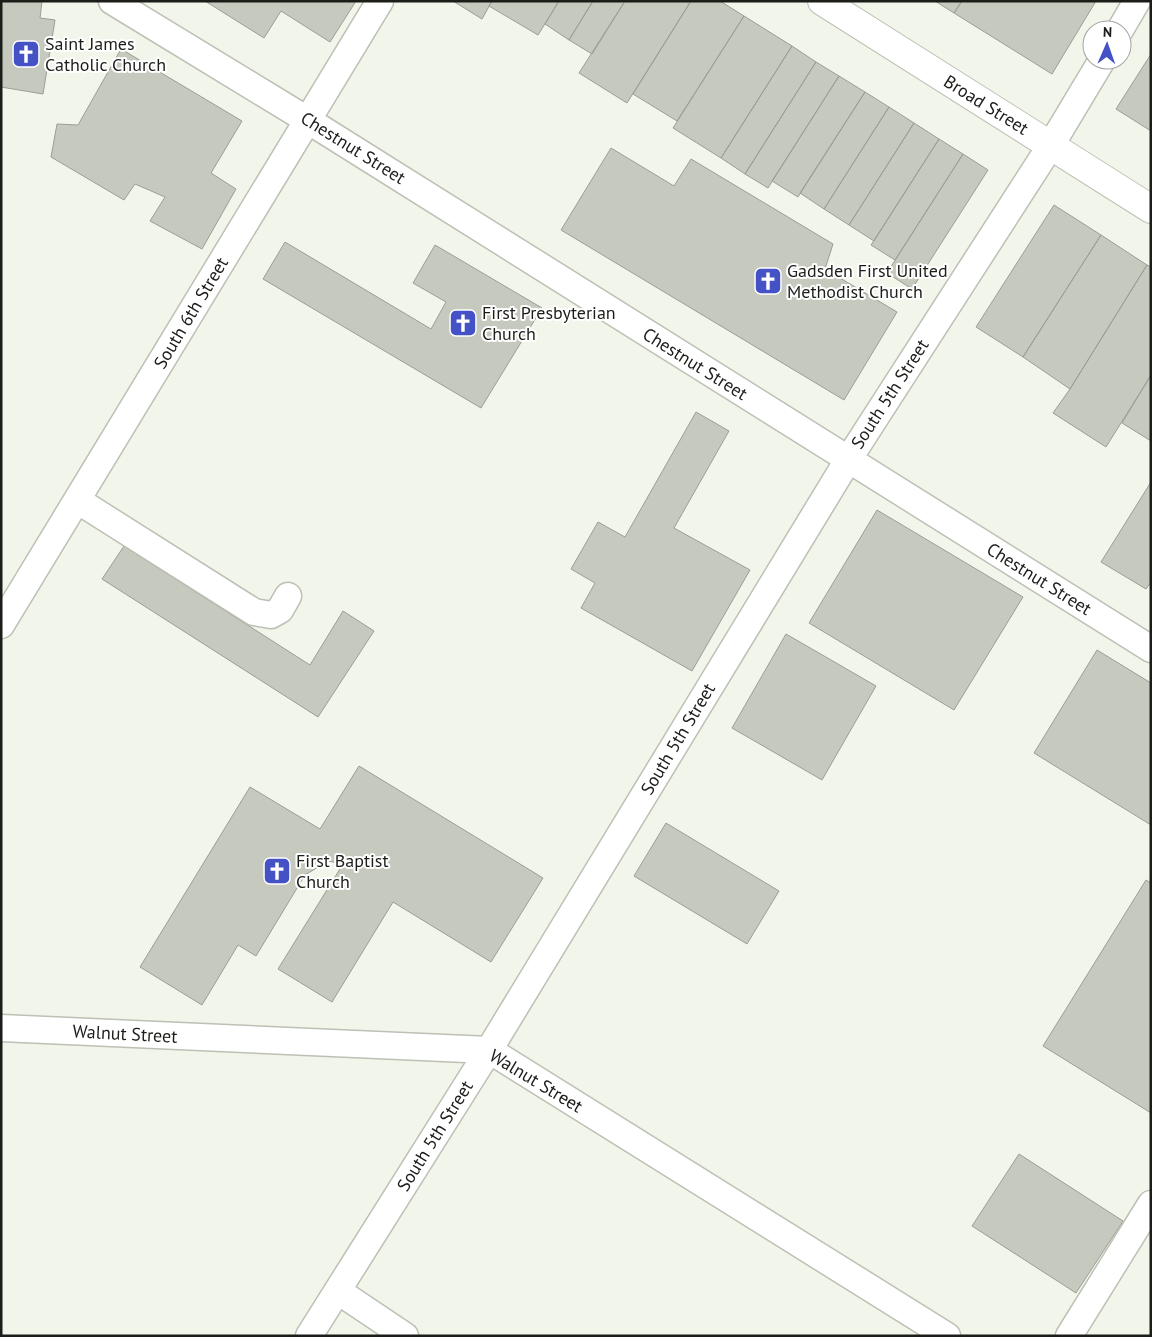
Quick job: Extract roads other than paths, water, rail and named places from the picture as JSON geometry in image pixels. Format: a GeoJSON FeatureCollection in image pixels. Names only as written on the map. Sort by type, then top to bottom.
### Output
{"type":"FeatureCollection","features":[{"type":"Feature","properties":{"kind":"main road","name":"Broad Street"},"geometry":{"type":"LineString","coordinates":[[822,1],[1151,209]]}},
{"type":"Feature","properties":{"kind":"street","name":"Chestnut Street"},"geometry":{"type":"LineString","coordinates":[[112,1],[309,121],[1151,649]]}},
{"type":"Feature","properties":{"kind":"street","name":"South 6th Street"},"geometry":{"type":"LineString","coordinates":[[3,617],[77,500],[309,121],[380,1]]}},
{"type":"Feature","properties":{"kind":"street"},"geometry":{"type":"LineString","coordinates":[[1126,20],[1137,1]]}},
{"type":"Feature","properties":{"kind":"street","name":"South 5th Street"},"geometry":{"type":"LineString","coordinates":[[309,1336],[489,1050],[848,460],[1050,145],[1096,70]]}},
{"type":"Feature","properties":{"kind":"street"},"geometry":{"type":"LineString","coordinates":[[77,500],[254,612],[271,616],[280,610],[288,596]]}},
{"type":"Feature","properties":{"kind":"street","name":"Walnut Street"},"geometry":{"type":"LineString","coordinates":[[1,1028],[489,1050],[947,1336]]}},
{"type":"Feature","properties":{"kind":"street"},"geometry":{"type":"LineString","coordinates":[[1069,1336],[1151,1204]]}},
{"type":"Feature","properties":{"kind":"street"},"geometry":{"type":"LineString","coordinates":[[338,1291],[405,1336]]}},
{"type":"Feature","properties":{"kind":"place","name":"Saint James Catholic Church"},"geometry":{"type":"Point","coordinates":[26,54]}},
{"type":"Feature","properties":{"kind":"place","name":"Gadsden First United Methodist Church"},"geometry":{"type":"Point","coordinates":[768,281]}},
{"type":"Feature","properties":{"kind":"place","name":"First Presbyterian Church"},"geometry":{"type":"Point","coordinates":[463,323]}},
{"type":"Feature","properties":{"kind":"place","name":"First Baptist Church"},"geometry":{"type":"Point","coordinates":[277,871]}}]}
